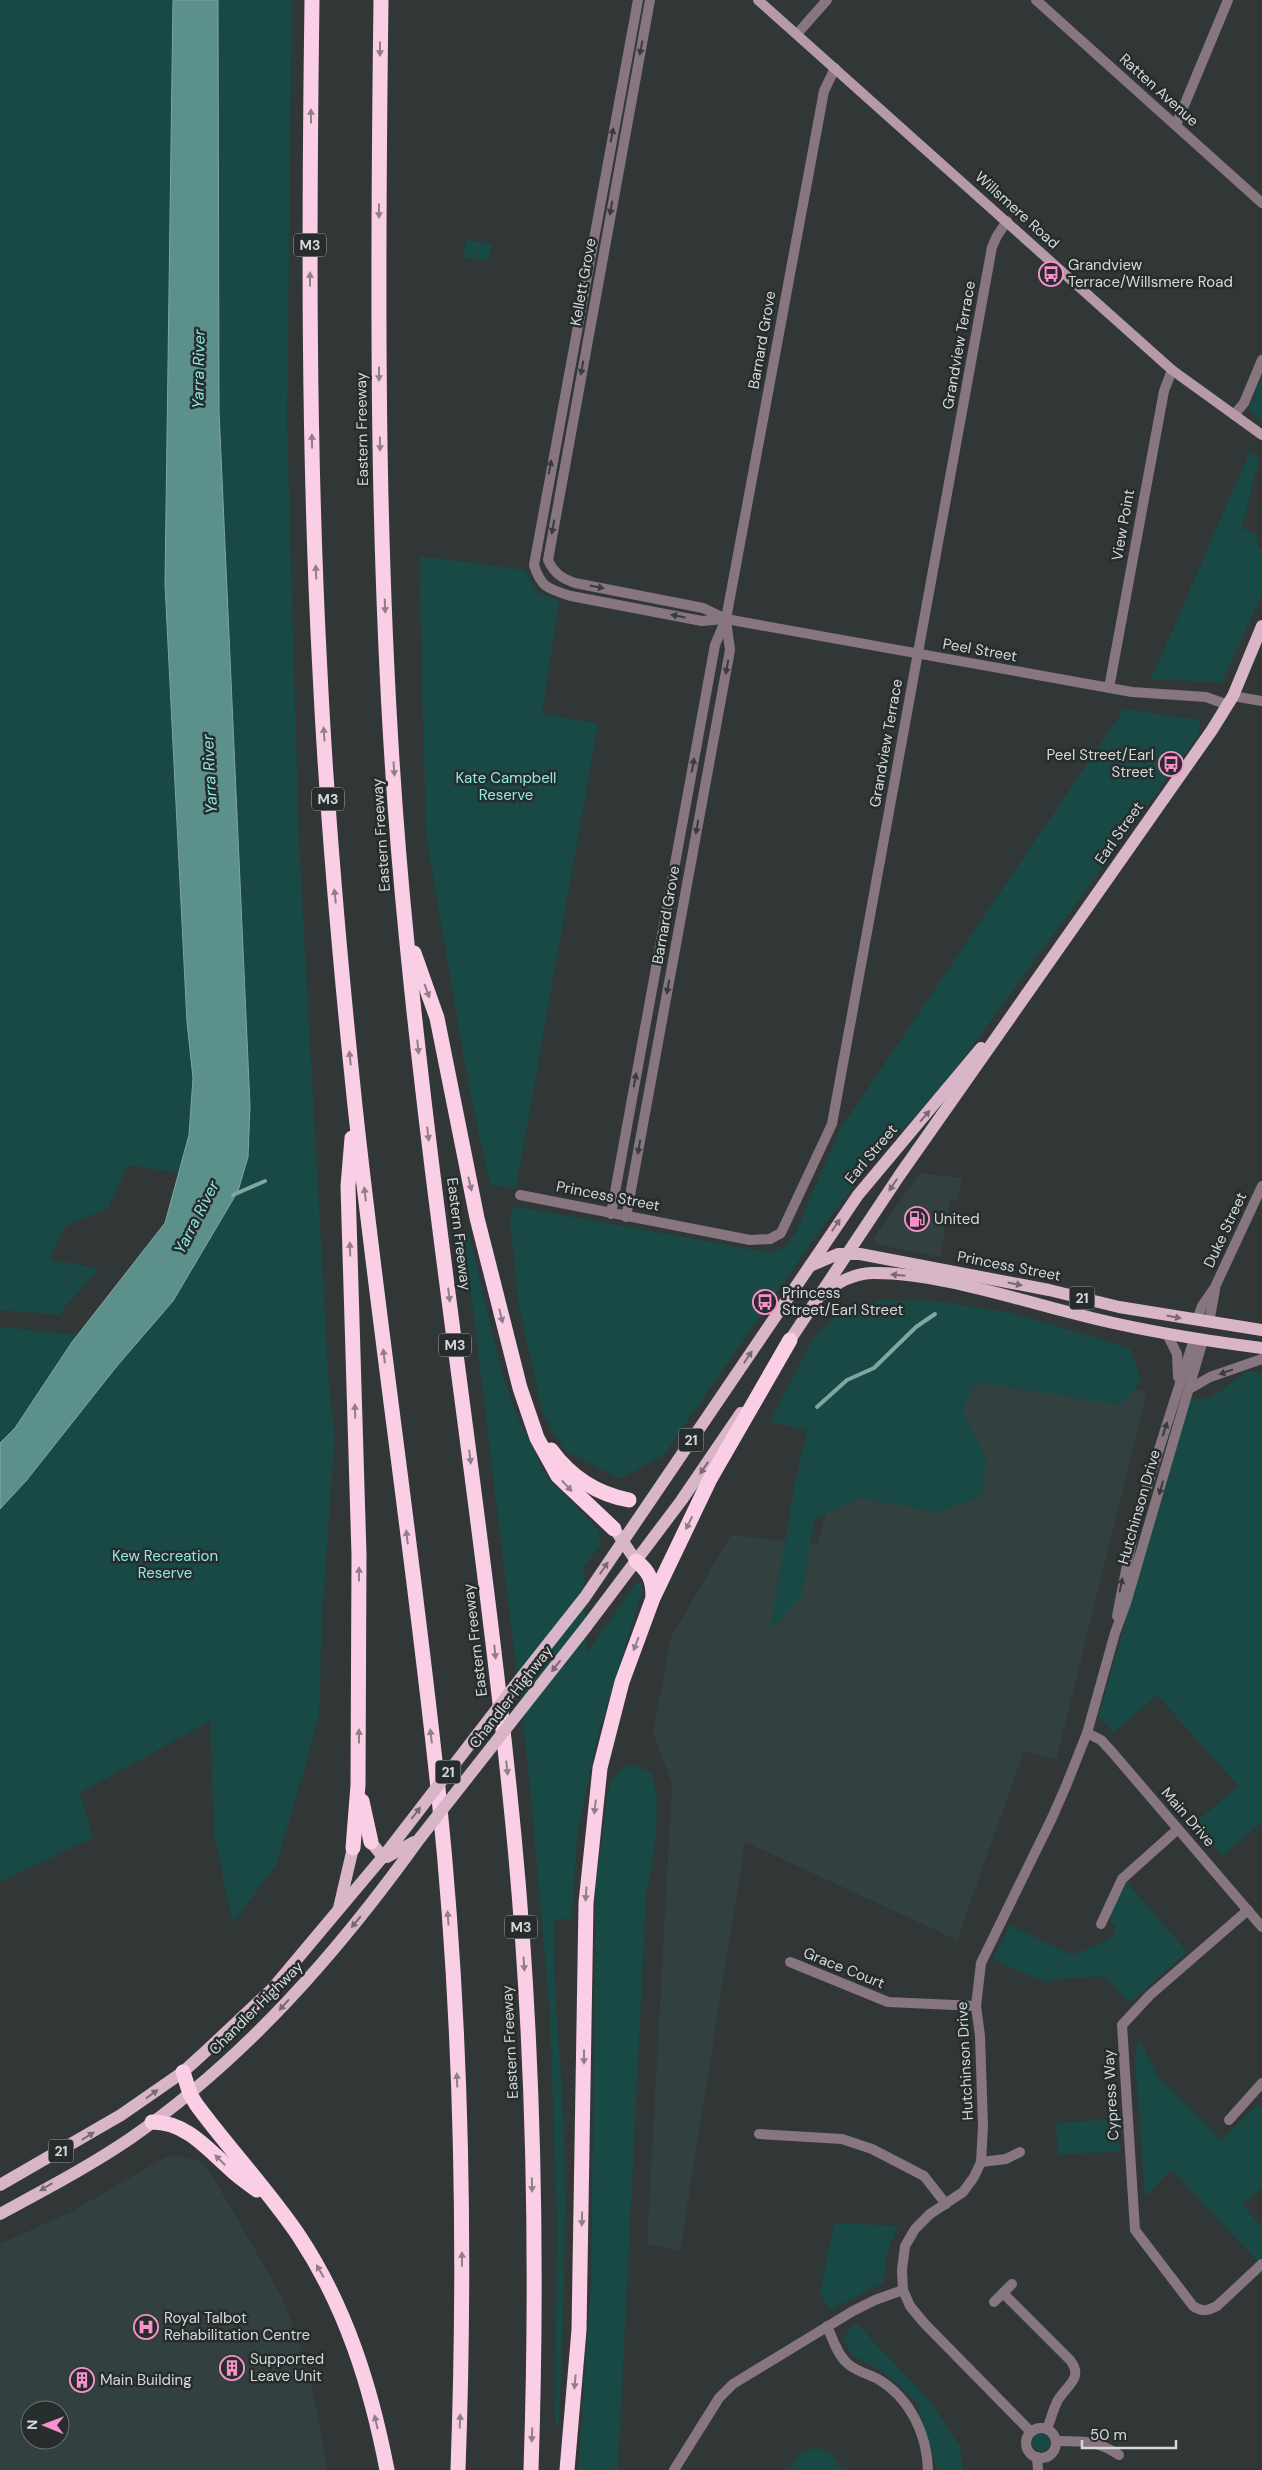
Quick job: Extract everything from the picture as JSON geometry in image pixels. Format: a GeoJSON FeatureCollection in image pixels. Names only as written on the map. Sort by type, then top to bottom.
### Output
{"type":"FeatureCollection","features":[{"type":"Feature","properties":{"kind":"highway","name":"M3"},"geometry":{"type":"LineString","coordinates":[[312,0],[310,327],[318,613],[333,883],[355,1106],[439,1802],[453,1983],[462,2202],[462,2368],[458,2470]]}},
{"type":"Feature","properties":{"kind":"highway","name":"Eastern Freeway"},"geometry":{"type":"LineString","coordinates":[[380,0],[379,395],[387,665],[405,928],[422,1086],[489,1603],[514,1841],[526,1995],[532,2136],[535,2347],[531,2470]]}},
{"type":"Feature","properties":{"kind":"highway"},"geometry":{"type":"LineString","coordinates":[[405,928],[437,1018],[477,1218],[503,1324],[537,1438],[558,1476],[618,1534]]}},
{"type":"Feature","properties":{"kind":"highway"},"geometry":{"type":"LineString","coordinates":[[353,1848],[358,1785],[360,1556],[348,1186],[355,1106]]}},
{"type":"Feature","properties":{"kind":"highway"},"geometry":{"type":"LineString","coordinates":[[567,2470],[579,2330],[584,1953],[590,1846],[600,1768],[612,1719],[631,1657],[653,1598],[710,1479],[790,1340]]}},
{"type":"Feature","properties":{"kind":"highway"},"geometry":{"type":"LineString","coordinates":[[528,1412],[546,1442],[559,1460],[572,1473],[588,1485],[612,1496],[629,1500]]}},
{"type":"Feature","properties":{"kind":"highway"},"geometry":{"type":"LineString","coordinates":[[636,1561],[647,1570],[651,1579],[653,1598]]}},
{"type":"Feature","properties":{"kind":"highway"},"geometry":{"type":"LineString","coordinates":[[358,1785],[371,1842]]}},
{"type":"Feature","properties":{"kind":"highway"},"geometry":{"type":"LineString","coordinates":[[183,2072],[190,2094],[308,2250],[345,2319],[368,2389],[387,2470]]}},
{"type":"Feature","properties":{"kind":"highway"},"geometry":{"type":"LineString","coordinates":[[152,2122],[166,2122],[182,2128],[206,2146],[231,2170],[272,2201]]}},
{"type":"Feature","properties":{"kind":"main road","name":"Earl Street"},"geometry":{"type":"LineString","coordinates":[[847,1253],[1231,700],[1262,626]]}},
{"type":"Feature","properties":{"kind":"main road","name":"Earl Street"},"geometry":{"type":"LineString","coordinates":[[810,1266],[838,1222],[873,1176],[1021,1000]]}},
{"type":"Feature","properties":{"kind":"main road","name":"Princess Street"},"geometry":{"type":"LineString","coordinates":[[810,1266],[824,1258],[847,1253],[905,1262],[1119,1307],[1262,1330]]}},
{"type":"Feature","properties":{"kind":"main road","name":"Chandler Highway"},"geometry":{"type":"LineString","coordinates":[[0,2214],[108,2152],[190,2094],[275,2015],[317,1969],[387,1884],[420,1838],[586,1627],[681,1501],[847,1253]]}},
{"type":"Feature","properties":{"kind":"main road","name":"Chandler Highway"},"geometry":{"type":"LineString","coordinates":[[0,2185],[122,2115],[183,2072],[272,1989],[385,1855],[585,1597],[618,1534],[652,1498],[810,1266]]}},
{"type":"Feature","properties":{"kind":"main road","name":"Princess Street"},"geometry":{"type":"LineString","coordinates":[[816,1300],[840,1282],[855,1276],[869,1273],[904,1275],[963,1286],[1115,1324],[1262,1348]]}},
{"type":"Feature","properties":{"kind":"main road"},"geometry":{"type":"LineString","coordinates":[[1199,1339],[1203,1321]]}},
{"type":"Feature","properties":{"kind":"main road"},"geometry":{"type":"LineString","coordinates":[[629,1500],[652,1498]]}},
{"type":"Feature","properties":{"kind":"main road"},"geometry":{"type":"LineString","coordinates":[[618,1534],[636,1561]]}},
{"type":"Feature","properties":{"kind":"main road"},"geometry":{"type":"LineString","coordinates":[[371,1842],[385,1855],[420,1838]]}},
{"type":"Feature","properties":{"kind":"main road"},"geometry":{"type":"LineString","coordinates":[[339,1908],[353,1848]]}},
{"type":"Feature","properties":{"kind":"street","name":"Kellett Grove"},"geometry":{"type":"LineString","coordinates":[[535,550],[638,0]]}},
{"type":"Feature","properties":{"kind":"street","name":"Kellett Grove"},"geometry":{"type":"LineString","coordinates":[[552,570],[548,560],[550,548],[650,0]]}},
{"type":"Feature","properties":{"kind":"street","name":"Willsmere Road"},"geometry":{"type":"LineString","coordinates":[[758,0],[1172,370],[1262,435]]}},
{"type":"Feature","properties":{"kind":"street"},"geometry":{"type":"LineString","coordinates":[[797,34],[827,0]]}},
{"type":"Feature","properties":{"kind":"street","name":"Ratten Avenue"},"geometry":{"type":"LineString","coordinates":[[1036,0],[1262,203]]}},
{"type":"Feature","properties":{"kind":"street"},"geometry":{"type":"LineString","coordinates":[[1176,125],[1228,0]]}},
{"type":"Feature","properties":{"kind":"street","name":"Barnard Grove"},"geometry":{"type":"LineString","coordinates":[[611,1214],[715,645],[726,619],[824,92],[835,68]]}},
{"type":"Feature","properties":{"kind":"street","name":"Grandview Terrace"},"geometry":{"type":"LineString","coordinates":[[750,1240],[770,1239],[781,1233],[832,1124],[992,247],[1007,221]]}},
{"type":"Feature","properties":{"kind":"street"},"geometry":{"type":"LineString","coordinates":[[1234,415],[1244,403],[1262,360]]}},
{"type":"Feature","properties":{"kind":"street","name":"View Point"},"geometry":{"type":"LineString","coordinates":[[1109,688],[1160,408],[1167,379],[1172,370]]}},
{"type":"Feature","properties":{"kind":"street","name":"Peel Street"},"geometry":{"type":"LineString","coordinates":[[535,550],[534,565],[539,581],[553,590],[702,621],[726,619]]}},
{"type":"Feature","properties":{"kind":"street","name":"Peel Street"},"geometry":{"type":"LineString","coordinates":[[552,570],[562,578],[575,583],[703,608],[726,619],[917,655],[1148,694],[1206,696],[1231,700],[1262,701]]}},
{"type":"Feature","properties":{"kind":"street","name":"Barnard Grove"},"geometry":{"type":"LineString","coordinates":[[626,1217],[730,650],[726,619]]}},
{"type":"Feature","properties":{"kind":"street","name":"Duke Street"},"geometry":{"type":"LineString","coordinates":[[1203,1321],[1202,1306],[1215,1287],[1262,1186]]}},
{"type":"Feature","properties":{"kind":"street","name":"Princess Street"},"geometry":{"type":"LineString","coordinates":[[520,1195],[750,1240]]}},
{"type":"Feature","properties":{"kind":"street","name":"Hutchinson Drive"},"geometry":{"type":"LineString","coordinates":[[1167,1334],[1177,1354],[1179,1368],[1176,1393]]}},
{"type":"Feature","properties":{"kind":"street","name":"Hutchinson Drive"},"geometry":{"type":"LineString","coordinates":[[1031,2432],[924,2323],[910,2306],[904,2290],[902,2270],[906,2246],[915,2229],[930,2214],[963,2192],[974,2178],[981,2162],[983,2126],[980,2036],[976,2006],[981,1963],[1051,1820],[1087,1733],[1115,1633],[1126,1603],[1191,1388],[1199,1339]]}},
{"type":"Feature","properties":{"kind":"street","name":"Hutchinson Drive"},"geometry":{"type":"LineString","coordinates":[[1115,1633],[1119,1599],[1135,1525],[1176,1393],[1199,1339]]}},
{"type":"Feature","properties":{"kind":"street"},"geometry":{"type":"LineString","coordinates":[[1191,1388],[1210,1377],[1262,1359]]}},
{"type":"Feature","properties":{"kind":"street","name":"Main Drive"},"geometry":{"type":"LineString","coordinates":[[1087,1733],[1101,1740],[1112,1752],[1262,1927]]}},
{"type":"Feature","properties":{"kind":"street"},"geometry":{"type":"LineString","coordinates":[[1102,1924],[1122,1879],[1178,1829]]}},
{"type":"Feature","properties":{"kind":"street","name":"Cypress Way"},"geometry":{"type":"LineString","coordinates":[[1248,1910],[1150,1995],[1122,2025],[1135,2230],[1193,2306],[1200,2311],[1217,2306],[1262,2264]]}},
{"type":"Feature","properties":{"kind":"street","name":"Grace Court"},"geometry":{"type":"LineString","coordinates":[[790,1962],[888,2002],[976,2006]]}},
{"type":"Feature","properties":{"kind":"street"},"geometry":{"type":"LineString","coordinates":[[1229,2120],[1262,2083]]}},
{"type":"Feature","properties":{"kind":"street"},"geometry":{"type":"LineString","coordinates":[[759,2134],[842,2139],[872,2149],[924,2176],[946,2204]]}},
{"type":"Feature","properties":{"kind":"street"},"geometry":{"type":"LineString","coordinates":[[981,2162],[1006,2159],[1020,2152]]}},
{"type":"Feature","properties":{"kind":"street"},"geometry":{"type":"LineString","coordinates":[[994,2302],[1012,2284]]}},
{"type":"Feature","properties":{"kind":"street"},"geometry":{"type":"LineString","coordinates":[[674,2470],[713,2408],[727,2390],[827,2326],[875,2300],[904,2290]]}},
{"type":"Feature","properties":{"kind":"street"},"geometry":{"type":"LineString","coordinates":[[1002,2294],[1070,2360],[1076,2369],[1074,2382],[1058,2401],[1047,2429]]}},
{"type":"Feature","properties":{"kind":"street"},"geometry":{"type":"LineString","coordinates":[[827,2326],[847,2364],[880,2380],[898,2395],[910,2410],[924,2440],[928,2470]]}},
{"type":"Feature","properties":{"kind":"street"},"geometry":{"type":"LineString","coordinates":[[1039,2428],[1047,2429],[1053,2434],[1056,2441],[1051,2453],[1044,2457],[1036,2457],[1030,2453],[1026,2444],[1031,2432],[1039,2428]]}},
{"type":"Feature","properties":{"kind":"street"},"geometry":{"type":"LineString","coordinates":[[1056,2441],[1095,2443],[1104,2445],[1119,2455]]}},
{"type":"Feature","properties":{"kind":"street"},"geometry":{"type":"LineString","coordinates":[[1036,2457],[1038,2470]]}},
{"type":"Feature","properties":{"kind":"shaded area","name":"United"},"geometry":{"type":"Polygon","coordinates":[[[920,1173],[962,1178],[958,1200],[950,1199],[940,1257],[875,1244],[873,1239],[920,1173]]]}},
{"type":"Feature","properties":{"kind":"shaded area"},"geometry":{"type":"Polygon","coordinates":[[[870,1333],[1147,1392],[1056,1760],[1024,1751],[957,1940],[745,1842],[680,2251],[647,2244],[672,1784],[653,1732],[671,1637],[731,1535],[818,1545],[870,1333]]]}},
{"type":"Feature","properties":{"kind":"shaded area","name":"Royal Talbot Rehabilitation Centre"},"geometry":{"type":"Polygon","coordinates":[[[175,2155],[200,2161],[209,2170],[282,2297],[304,2357],[318,2415],[327,2470],[0,2470],[0,2244],[71,2212],[164,2158],[175,2155]]]}},
{"type":"Feature","properties":{"kind":"green space"},"geometry":{"type":"Polygon","coordinates":[[[0,0],[173,0],[165,584],[187,1022],[193,1078],[189,1135],[179,1173],[128,1165],[108,1208],[65,1227],[49,1259],[99,1269],[58,1315],[0,1310],[0,0]]]}},
{"type":"Feature","properties":{"kind":"green space","name":"Kew Recreation Reserve"},"geometry":{"type":"Polygon","coordinates":[[[218,0],[292,0],[287,422],[299,839],[329,1388],[335,1435],[322,1617],[319,1717],[277,1864],[233,1923],[214,1835],[210,1721],[80,1793],[93,1838],[0,1882],[0,1509],[26,1481],[117,1366],[173,1301],[248,1157],[250,1106],[219,411],[218,0]]]}},
{"type":"Feature","properties":{"kind":"green space"},"geometry":{"type":"Polygon","coordinates":[[[466,240],[492,244],[489,261],[463,257],[466,240]]]}},
{"type":"Feature","properties":{"kind":"green space"},"geometry":{"type":"Polygon","coordinates":[[[1262,375],[1262,420],[1253,415],[1249,409],[1262,375]]]}},
{"type":"Feature","properties":{"kind":"green space"},"geometry":{"type":"Polygon","coordinates":[[[1250,451],[1259,460],[1242,528],[1256,534],[1258,547],[1262,549],[1262,594],[1222,683],[1151,679],[1250,451]]]}},
{"type":"Feature","properties":{"kind":"green space","name":"Kate Campbell Reserve"},"geometry":{"type":"Polygon","coordinates":[[[419,556],[525,570],[538,593],[559,601],[542,714],[598,724],[516,1189],[490,1185],[469,1088],[426,836],[419,556]]]}},
{"type":"Feature","properties":{"kind":"green space"},"geometry":{"type":"Polygon","coordinates":[[[1124,709],[1200,720],[1199,735],[946,1082],[867,1168],[814,1239],[663,1456],[620,1479],[565,1451],[543,1415],[518,1302],[510,1218],[513,1206],[765,1252],[784,1248],[795,1234],[839,1131],[1124,709]]]}},
{"type":"Feature","properties":{"kind":"green space"},"geometry":{"type":"Polygon","coordinates":[[[469,1232],[500,1366],[515,1411],[546,1476],[599,1530],[600,1546],[584,1567],[587,1653],[636,1583],[642,1583],[642,1592],[598,1734],[577,1835],[572,1919],[555,1919],[556,2000],[565,2171],[564,2280],[559,2424],[555,2423],[557,2221],[550,2015],[528,1767],[464,1235],[469,1232]]]}},
{"type":"Feature","properties":{"kind":"green space"},"geometry":{"type":"Polygon","coordinates":[[[884,1300],[936,1301],[1013,1313],[1130,1348],[1141,1381],[1121,1405],[976,1382],[962,1409],[987,1460],[982,1497],[937,1512],[861,1498],[815,1519],[801,1598],[770,1630],[795,1483],[807,1431],[770,1421],[813,1338],[847,1305],[884,1300]]]}},
{"type":"Feature","properties":{"kind":"green space"},"geometry":{"type":"Polygon","coordinates":[[[0,1327],[78,1335],[15,1428],[0,1443],[0,1327]]]}},
{"type":"Feature","properties":{"kind":"green space"},"geometry":{"type":"Polygon","coordinates":[[[1247,1371],[1262,1374],[1262,1822],[1222,1856],[1194,1824],[1238,1786],[1157,1695],[1114,1732],[1098,1717],[1189,1400],[1211,1398],[1247,1371]]]}},
{"type":"Feature","properties":{"kind":"green space"},"geometry":{"type":"Polygon","coordinates":[[[628,1766],[636,1766],[650,1772],[657,1799],[657,1816],[654,1852],[646,1898],[618,2470],[578,2470],[591,2285],[596,1883],[609,1786],[617,1772],[628,1766]]]}},
{"type":"Feature","properties":{"kind":"green space"},"geometry":{"type":"Polygon","coordinates":[[[1126,1881],[1187,1952],[1129,2003],[1105,1976],[1050,1980],[1048,1984],[992,1959],[1010,1925],[1072,1955],[1110,1939],[1116,1927],[1112,1923],[1111,1913],[1126,1881]]]}},
{"type":"Feature","properties":{"kind":"green space"},"geometry":{"type":"Polygon","coordinates":[[[1139,2039],[1159,2078],[1221,2140],[1258,2105],[1262,2109],[1262,2187],[1242,2205],[1262,2227],[1262,2266],[1171,2169],[1145,2198],[1135,2059],[1139,2039]]]}},
{"type":"Feature","properties":{"kind":"green space"},"geometry":{"type":"Polygon","coordinates":[[[1118,2119],[1120,2151],[1058,2155],[1056,2123],[1118,2119]]]}},
{"type":"Feature","properties":{"kind":"green space"},"geometry":{"type":"Polygon","coordinates":[[[834,2223],[898,2226],[887,2253],[884,2282],[830,2310],[820,2293],[834,2223]]]}},
{"type":"Feature","properties":{"kind":"green space"},"geometry":{"type":"Polygon","coordinates":[[[856,2323],[930,2401],[960,2446],[963,2470],[938,2470],[918,2414],[920,2406],[887,2374],[852,2355],[843,2337],[856,2323]]]}},
{"type":"Feature","properties":{"kind":"green space"},"geometry":{"type":"Polygon","coordinates":[[[1041,2433],[1047,2436],[1050,2442],[1047,2448],[1041,2451],[1035,2448],[1032,2442],[1035,2436],[1041,2433]]]}},
{"type":"Feature","properties":{"kind":"green space"},"geometry":{"type":"Polygon","coordinates":[[[818,2448],[833,2455],[842,2470],[790,2470],[796,2457],[808,2450],[818,2448]]]}},
{"type":"Feature","properties":{"kind":"water","name":"Yarra River"},"geometry":{"type":"Polygon","coordinates":[[[173,0],[218,0],[219,411],[250,1106],[248,1157],[238,1191],[173,1301],[117,1366],[26,1481],[0,1509],[0,1443],[15,1428],[72,1342],[165,1223],[189,1135],[193,1078],[187,1022],[165,584],[173,0]]]}},
{"type":"Feature","properties":{"kind":"waterway"},"geometry":{"type":"LineString","coordinates":[[233,1195],[265,1181]]}},
{"type":"Feature","properties":{"kind":"waterway"},"geometry":{"type":"LineString","coordinates":[[817,1407],[847,1380],[874,1368],[916,1327],[935,1314]]}},
{"type":"Feature","properties":{"kind":"place","name":"Grandview Terrace/Willsmere Road"},"geometry":{"type":"Point","coordinates":[1051,274]}},
{"type":"Feature","properties":{"kind":"place","name":"Peel Street/Earl Street"},"geometry":{"type":"Point","coordinates":[1171,764]}},
{"type":"Feature","properties":{"kind":"place","name":"United"},"geometry":{"type":"Point","coordinates":[917,1219]}},
{"type":"Feature","properties":{"kind":"place","name":"Princess Street/Earl Street"},"geometry":{"type":"Point","coordinates":[765,1302]}},
{"type":"Feature","properties":{"kind":"place","name":"Royal Talbot Rehabilitation Centre"},"geometry":{"type":"Point","coordinates":[146,2327]}},
{"type":"Feature","properties":{"kind":"place","name":"Supported Leave Unit"},"geometry":{"type":"Point","coordinates":[232,2368]}},
{"type":"Feature","properties":{"kind":"place","name":"Main Building"},"geometry":{"type":"Point","coordinates":[82,2380]}}]}
